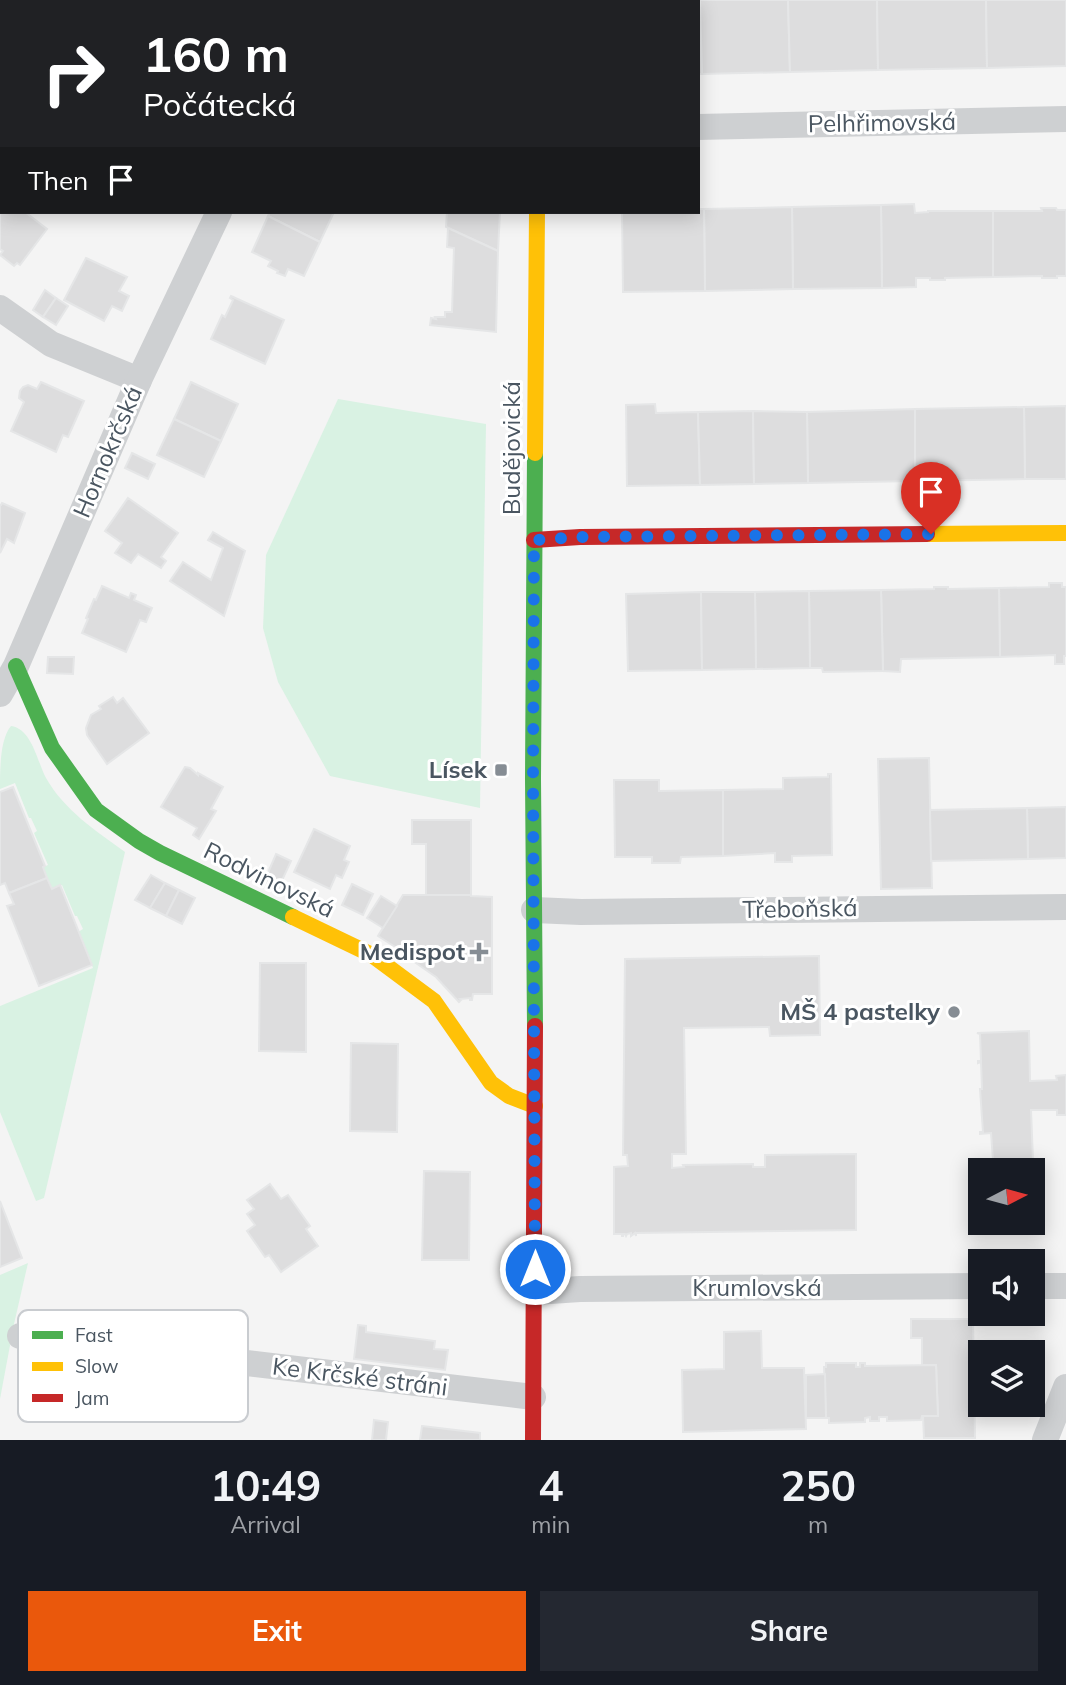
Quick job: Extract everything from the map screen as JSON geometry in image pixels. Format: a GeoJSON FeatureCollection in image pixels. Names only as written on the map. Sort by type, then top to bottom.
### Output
{"type":"FeatureCollection","features":[{"type":"Feature","properties":{"kind":"street","name":"Pelhřimovská"},"geometry":{"type":"LineString","coordinates":[[700,127],[1066,119]]}},
{"type":"Feature","properties":{"kind":"street","name":"Hornokrčská"},"geometry":{"type":"LineString","coordinates":[[0,694],[16,666],[139,380],[218,214]]}},
{"type":"Feature","properties":{"kind":"street","name":"Budějovická"},"geometry":{"type":"LineString","coordinates":[[533,1440],[533,766],[537,214]]}},
{"type":"Feature","properties":{"kind":"street"},"geometry":{"type":"LineString","coordinates":[[0,308],[51,344],[139,380]]}},
{"type":"Feature","properties":{"kind":"street"},"geometry":{"type":"LineString","coordinates":[[534,540],[580,537],[1066,533]]}},
{"type":"Feature","properties":{"kind":"street","name":"Rodvinovská"},"geometry":{"type":"LineString","coordinates":[[16,666],[52,748],[96,810],[160,853],[372,955],[434,1001],[491,1083],[509,1096],[535,1106]]}},
{"type":"Feature","properties":{"kind":"street","name":"Třeboňská"},"geometry":{"type":"LineString","coordinates":[[534,910],[1066,906]]}},
{"type":"Feature","properties":{"kind":"street","name":"Krumlovská"},"geometry":{"type":"LineString","coordinates":[[535,1292],[580,1289],[968,1286]]}},
{"type":"Feature","properties":{"kind":"street"},"geometry":{"type":"LineString","coordinates":[[1045,1286],[1066,1286]]}},
{"type":"Feature","properties":{"kind":"street","name":"Ke Krčské stráni"},"geometry":{"type":"LineString","coordinates":[[248,1363],[533,1397]]}},
{"type":"Feature","properties":{"kind":"street"},"geometry":{"type":"LineString","coordinates":[[1045,1440],[1066,1387]]}},
{"type":"Feature","properties":{"kind":"green space"},"geometry":{"type":"Polygon","coordinates":[[[338,399],[486,424],[480,808],[330,776],[278,682],[263,628],[266,555],[338,399]]]}},
{"type":"Feature","properties":{"kind":"green space"},"geometry":{"type":"Polygon","coordinates":[[[11,726],[18,728],[29,739],[46,778],[62,800],[81,819],[125,852],[44,1198],[36,1201],[0,1112],[0,1006],[93,968],[78,932],[83,929],[62,885],[52,889],[43,867],[48,865],[34,833],[37,831],[15,783],[0,789],[3,746],[11,726]]]}},
{"type":"Feature","properties":{"kind":"green space"},"geometry":{"type":"Polygon","coordinates":[[[28,1263],[14,1324],[0,1399],[0,1275],[28,1263]]]}},
{"type":"Feature","properties":{"kind":"building"},"geometry":{"type":"Polygon","coordinates":[[[700,0],[702,74],[700,74],[700,0]]]}},
{"type":"Feature","properties":{"kind":"building"},"geometry":{"type":"Polygon","coordinates":[[[700,0],[788,0],[790,72],[702,74],[700,0]]]}},
{"type":"Feature","properties":{"kind":"building"},"geometry":{"type":"Polygon","coordinates":[[[788,0],[877,0],[878,70],[790,72],[788,0]]]}},
{"type":"Feature","properties":{"kind":"building"},"geometry":{"type":"Polygon","coordinates":[[[877,0],[986,0],[987,68],[878,70],[877,0]]]}},
{"type":"Feature","properties":{"kind":"building"},"geometry":{"type":"Polygon","coordinates":[[[986,0],[1066,0],[1066,66],[987,68],[986,0]]]}},
{"type":"Feature","properties":{"kind":"building"},"geometry":{"type":"Polygon","coordinates":[[[914,204],[915,213],[993,211],[993,277],[945,280],[916,278],[916,287],[882,288],[881,205],[914,204]]]}},
{"type":"Feature","properties":{"kind":"building"},"geometry":{"type":"Polygon","coordinates":[[[881,205],[882,288],[793,289],[792,207],[881,205]]]}},
{"type":"Feature","properties":{"kind":"building"},"geometry":{"type":"Polygon","coordinates":[[[792,207],[793,289],[705,291],[704,209],[792,207]]]}},
{"type":"Feature","properties":{"kind":"building"},"geometry":{"type":"Polygon","coordinates":[[[1041,208],[1066,210],[1066,276],[993,277],[993,211],[1042,211],[1041,208]]]}},
{"type":"Feature","properties":{"kind":"building"},"geometry":{"type":"Polygon","coordinates":[[[700,209],[704,209],[705,291],[623,292],[622,214],[700,214],[700,209]]]}},
{"type":"Feature","properties":{"kind":"building"},"geometry":{"type":"Polygon","coordinates":[[[0,214],[28,214],[47,229],[20,265],[17,263],[14,266],[0,255],[3,251],[0,249],[0,214]]]}},
{"type":"Feature","properties":{"kind":"building"},"geometry":{"type":"Polygon","coordinates":[[[269,214],[333,214],[320,242],[268,216],[269,214]]]}},
{"type":"Feature","properties":{"kind":"building"},"geometry":{"type":"Polygon","coordinates":[[[447,214],[500,214],[498,251],[446,227],[447,214]]]}},
{"type":"Feature","properties":{"kind":"building"},"geometry":{"type":"Polygon","coordinates":[[[268,216],[320,242],[304,276],[288,269],[285,276],[277,273],[278,271],[268,266],[271,261],[252,252],[268,216]]]}},
{"type":"Feature","properties":{"kind":"building"},"geometry":{"type":"Polygon","coordinates":[[[448,228],[498,251],[496,332],[430,325],[431,318],[445,317],[445,312],[452,312],[454,248],[447,247],[448,228]]]}},
{"type":"Feature","properties":{"kind":"building"},"geometry":{"type":"Polygon","coordinates":[[[86,258],[127,277],[119,291],[129,296],[122,311],[112,306],[104,321],[64,300],[86,258]]]}},
{"type":"Feature","properties":{"kind":"building"},"geometry":{"type":"Polygon","coordinates":[[[45,290],[56,298],[43,317],[33,310],[45,290]]]}},
{"type":"Feature","properties":{"kind":"building"},"geometry":{"type":"Polygon","coordinates":[[[231,296],[284,320],[265,364],[211,339],[222,315],[225,317],[233,300],[231,296]]]}},
{"type":"Feature","properties":{"kind":"building"},"geometry":{"type":"Polygon","coordinates":[[[56,298],[68,306],[56,325],[43,317],[56,298]]]}},
{"type":"Feature","properties":{"kind":"building"},"geometry":{"type":"Polygon","coordinates":[[[41,382],[84,401],[68,437],[63,435],[56,452],[11,431],[24,402],[19,398],[20,391],[28,385],[37,389],[41,382]]]}},
{"type":"Feature","properties":{"kind":"building"},"geometry":{"type":"Polygon","coordinates":[[[191,382],[238,404],[221,441],[174,419],[191,382]]]}},
{"type":"Feature","properties":{"kind":"building"},"geometry":{"type":"Polygon","coordinates":[[[655,404],[656,413],[698,412],[700,485],[627,486],[626,405],[655,404]]]}},
{"type":"Feature","properties":{"kind":"building"},"geometry":{"type":"Polygon","coordinates":[[[1066,406],[1066,479],[1025,479],[1024,407],[1066,406]]]}},
{"type":"Feature","properties":{"kind":"building"},"geometry":{"type":"Polygon","coordinates":[[[1024,407],[1025,479],[915,481],[915,409],[1024,407]]]}},
{"type":"Feature","properties":{"kind":"building"},"geometry":{"type":"Polygon","coordinates":[[[915,409],[915,481],[808,483],[807,412],[915,409]]]}},
{"type":"Feature","properties":{"kind":"building"},"geometry":{"type":"Polygon","coordinates":[[[753,411],[754,484],[700,485],[698,412],[753,411]]]}},
{"type":"Feature","properties":{"kind":"building"},"geometry":{"type":"Polygon","coordinates":[[[753,411],[807,412],[808,483],[754,484],[753,411]]]}},
{"type":"Feature","properties":{"kind":"building"},"geometry":{"type":"Polygon","coordinates":[[[174,419],[221,441],[204,477],[157,455],[174,419]]]}},
{"type":"Feature","properties":{"kind":"building"},"geometry":{"type":"Polygon","coordinates":[[[132,453],[155,464],[148,479],[125,468],[132,453]]]}},
{"type":"Feature","properties":{"kind":"building"},"geometry":{"type":"Polygon","coordinates":[[[128,498],[178,533],[161,557],[166,561],[161,568],[138,554],[131,563],[115,553],[122,543],[105,531],[128,498]]]}},
{"type":"Feature","properties":{"kind":"building"},"geometry":{"type":"Polygon","coordinates":[[[2,503],[25,513],[14,543],[7,539],[0,553],[0,505],[2,503]]]}},
{"type":"Feature","properties":{"kind":"building"},"geometry":{"type":"Polygon","coordinates":[[[213,532],[245,551],[224,616],[170,581],[183,562],[211,580],[223,548],[208,540],[213,532]]]}},
{"type":"Feature","properties":{"kind":"building"},"geometry":{"type":"Polygon","coordinates":[[[1049,583],[1062,583],[1062,587],[1066,587],[1064,664],[1055,664],[1055,655],[1000,657],[999,588],[1049,587],[1049,583]]]}},
{"type":"Feature","properties":{"kind":"building"},"geometry":{"type":"Polygon","coordinates":[[[102,586],[129,598],[131,593],[136,595],[134,600],[152,608],[146,622],[140,620],[126,652],[82,633],[94,599],[96,600],[102,586]]]}},
{"type":"Feature","properties":{"kind":"building"},"geometry":{"type":"Polygon","coordinates":[[[934,587],[999,588],[1000,657],[901,659],[900,672],[883,671],[881,590],[934,587]]]}},
{"type":"Feature","properties":{"kind":"building"},"geometry":{"type":"Polygon","coordinates":[[[881,590],[883,671],[823,672],[822,668],[810,668],[809,591],[881,590]]]}},
{"type":"Feature","properties":{"kind":"building"},"geometry":{"type":"Polygon","coordinates":[[[809,591],[810,668],[756,669],[755,592],[809,591]]]}},
{"type":"Feature","properties":{"kind":"building"},"geometry":{"type":"Polygon","coordinates":[[[701,592],[702,670],[628,671],[626,594],[701,592]]]}},
{"type":"Feature","properties":{"kind":"building"},"geometry":{"type":"Polygon","coordinates":[[[701,592],[755,592],[756,669],[702,670],[701,592]]]}},
{"type":"Feature","properties":{"kind":"building"},"geometry":{"type":"Polygon","coordinates":[[[48,657],[74,657],[73,674],[47,673],[48,657]]]}},
{"type":"Feature","properties":{"kind":"building"},"geometry":{"type":"Polygon","coordinates":[[[113,697],[117,703],[123,698],[149,733],[107,764],[87,735],[86,728],[91,715],[113,697]]]}},
{"type":"Feature","properties":{"kind":"building"},"geometry":{"type":"Polygon","coordinates":[[[929,758],[932,888],[881,889],[878,759],[929,758]]]}},
{"type":"Feature","properties":{"kind":"building"},"geometry":{"type":"Polygon","coordinates":[[[185,767],[223,787],[211,809],[216,811],[199,839],[193,835],[197,828],[161,807],[185,767]]]}},
{"type":"Feature","properties":{"kind":"building"},"geometry":{"type":"Polygon","coordinates":[[[828,774],[831,774],[832,855],[792,856],[792,862],[775,862],[775,853],[723,856],[723,790],[783,789],[783,778],[828,777],[828,774]]]}},
{"type":"Feature","properties":{"kind":"building"},"geometry":{"type":"Polygon","coordinates":[[[614,780],[659,780],[659,791],[723,790],[723,856],[681,857],[680,863],[652,863],[652,857],[615,857],[614,780]]]}},
{"type":"Feature","properties":{"kind":"building"},"geometry":{"type":"Polygon","coordinates":[[[13,787],[45,866],[43,867],[47,878],[9,893],[5,883],[0,885],[0,792],[13,787]]]}},
{"type":"Feature","properties":{"kind":"building"},"geometry":{"type":"Polygon","coordinates":[[[1066,807],[1066,858],[1028,859],[1027,808],[1066,807]]]}},
{"type":"Feature","properties":{"kind":"building"},"geometry":{"type":"Polygon","coordinates":[[[1027,808],[1028,859],[931,861],[930,810],[1027,808]]]}},
{"type":"Feature","properties":{"kind":"building"},"geometry":{"type":"Polygon","coordinates":[[[412,820],[471,820],[471,895],[426,895],[426,844],[412,844],[412,820]]]}},
{"type":"Feature","properties":{"kind":"building"},"geometry":{"type":"Polygon","coordinates":[[[314,829],[350,846],[344,860],[349,862],[342,878],[336,875],[330,889],[294,872],[314,829]]]}},
{"type":"Feature","properties":{"kind":"building"},"geometry":{"type":"Polygon","coordinates":[[[276,854],[291,861],[278,889],[264,882],[276,854]]]}},
{"type":"Feature","properties":{"kind":"building"},"geometry":{"type":"Polygon","coordinates":[[[151,875],[165,883],[150,908],[135,900],[151,875]]]}},
{"type":"Feature","properties":{"kind":"building"},"geometry":{"type":"Polygon","coordinates":[[[47,878],[52,889],[60,885],[92,965],[39,986],[7,906],[14,904],[9,893],[47,878]]]}},
{"type":"Feature","properties":{"kind":"building"},"geometry":{"type":"Polygon","coordinates":[[[165,883],[179,890],[166,916],[150,908],[165,883]]]}},
{"type":"Feature","properties":{"kind":"building"},"geometry":{"type":"Polygon","coordinates":[[[352,884],[373,894],[363,915],[342,905],[352,884]]]}},
{"type":"Feature","properties":{"kind":"building"},"geometry":{"type":"Polygon","coordinates":[[[179,890],[195,898],[182,924],[166,916],[179,890]]]}},
{"type":"Feature","properties":{"kind":"building"},"geometry":{"type":"Polygon","coordinates":[[[403,895],[492,897],[492,994],[473,994],[472,1000],[460,999],[459,1002],[436,977],[413,961],[414,959],[378,936],[403,895]]]}},
{"type":"Feature","properties":{"kind":"building"},"geometry":{"type":"Polygon","coordinates":[[[381,896],[397,906],[383,928],[367,918],[381,896]]]}},
{"type":"Feature","properties":{"kind":"building"},"geometry":{"type":"Polygon","coordinates":[[[819,956],[820,1035],[770,1036],[769,1027],[684,1028],[686,1154],[672,1154],[672,1168],[684,1167],[683,1165],[753,1164],[753,1167],[765,1167],[765,1155],[856,1154],[856,1230],[636,1233],[636,1236],[635,1233],[631,1236],[631,1233],[626,1236],[614,1234],[614,1167],[628,1166],[627,1155],[623,1155],[625,959],[819,956]]]}},
{"type":"Feature","properties":{"kind":"building"},"geometry":{"type":"Polygon","coordinates":[[[260,963],[306,963],[306,1052],[259,1051],[260,963]]]}},
{"type":"Feature","properties":{"kind":"building"},"geometry":{"type":"Polygon","coordinates":[[[1029,1031],[1030,1081],[1057,1080],[1056,1076],[1066,1075],[1066,1115],[1057,1115],[1057,1110],[1031,1110],[1033,1158],[993,1158],[991,1133],[980,1134],[983,1132],[982,1089],[981,1062],[978,1063],[981,1061],[980,1034],[977,1033],[1029,1031]]]}},
{"type":"Feature","properties":{"kind":"building"},"geometry":{"type":"Polygon","coordinates":[[[351,1043],[398,1044],[397,1132],[350,1131],[351,1043]]]}},
{"type":"Feature","properties":{"kind":"building"},"geometry":{"type":"Polygon","coordinates":[[[424,1171],[470,1172],[469,1260],[422,1260],[424,1171]]]}},
{"type":"Feature","properties":{"kind":"building"},"geometry":{"type":"Polygon","coordinates":[[[270,1184],[281,1199],[288,1195],[310,1226],[306,1229],[318,1246],[281,1272],[269,1255],[265,1257],[247,1231],[255,1225],[247,1214],[254,1209],[247,1200],[270,1184]]]}},
{"type":"Feature","properties":{"kind":"building"},"geometry":{"type":"Polygon","coordinates":[[[0,1201],[22,1258],[0,1267],[0,1201]]]}},
{"type":"Feature","properties":{"kind":"building"},"geometry":{"type":"Polygon","coordinates":[[[911,1319],[968,1319],[968,1326],[973,1326],[973,1340],[968,1340],[968,1417],[975,1417],[975,1438],[924,1438],[923,1416],[938,1416],[936,1365],[922,1365],[922,1338],[911,1338],[911,1319]]]}},
{"type":"Feature","properties":{"kind":"building"},"geometry":{"type":"Polygon","coordinates":[[[358,1325],[366,1326],[366,1332],[435,1341],[434,1349],[448,1350],[445,1370],[354,1359],[358,1325]]]}},
{"type":"Feature","properties":{"kind":"building"},"geometry":{"type":"Polygon","coordinates":[[[761,1331],[762,1368],[804,1368],[806,1429],[683,1432],[682,1370],[724,1369],[724,1332],[761,1331]]]}},
{"type":"Feature","properties":{"kind":"building"},"geometry":{"type":"Polygon","coordinates":[[[826,1363],[856,1363],[856,1367],[860,1367],[860,1363],[865,1363],[865,1366],[936,1365],[938,1416],[922,1416],[921,1420],[887,1421],[887,1417],[879,1417],[879,1421],[870,1421],[870,1417],[865,1418],[865,1422],[829,1423],[829,1418],[826,1418],[826,1363]]]}},
{"type":"Feature","properties":{"kind":"building"},"geometry":{"type":"Polygon","coordinates":[[[825,1374],[826,1418],[806,1418],[806,1375],[825,1374]]]}},
{"type":"Feature","properties":{"kind":"building"},"geometry":{"type":"Polygon","coordinates":[[[374,1420],[388,1422],[386,1440],[372,1440],[374,1420]]]}},
{"type":"Feature","properties":{"kind":"building"},"geometry":{"type":"Polygon","coordinates":[[[422,1426],[480,1433],[480,1440],[420,1440],[422,1426]]]}},
{"type":"Feature","properties":{"kind":"traffic: fast"},"geometry":{"type":"LineString","coordinates":[[535,453],[535,1026]]}},
{"type":"Feature","properties":{"kind":"traffic: fast"},"geometry":{"type":"LineString","coordinates":[[16,666],[52,748],[96,810],[160,853],[293,917]]}},
{"type":"Feature","properties":{"kind":"traffic: slow"},"geometry":{"type":"LineString","coordinates":[[535,453],[537,214]]}},
{"type":"Feature","properties":{"kind":"traffic: slow"},"geometry":{"type":"LineString","coordinates":[[927,534],[1066,533]]}},
{"type":"Feature","properties":{"kind":"traffic: slow"},"geometry":{"type":"LineString","coordinates":[[293,917],[372,955],[434,1001],[491,1083],[509,1096],[535,1106]]}},
{"type":"Feature","properties":{"kind":"traffic: jam"},"geometry":{"type":"LineString","coordinates":[[534,540],[580,537],[927,534]]}},
{"type":"Feature","properties":{"kind":"traffic: jam"},"geometry":{"type":"LineString","coordinates":[[533,1440],[535,1026]]}},
{"type":"Feature","properties":{"kind":"place","name":"Lísek"},"geometry":{"type":"Point","coordinates":[501,770]}},
{"type":"Feature","properties":{"kind":"place","name":"Medispot"},"geometry":{"type":"Point","coordinates":[479,952]}},
{"type":"Feature","properties":{"kind":"place","name":"MŠ 4 pastelky"},"geometry":{"type":"Point","coordinates":[954,1012]}},
{"type":"Feature","properties":{"kind":"route"},"geometry":{"type":"LineString","coordinates":[[535,1269],[534,540],[580,537],[931,534]]}}]}
